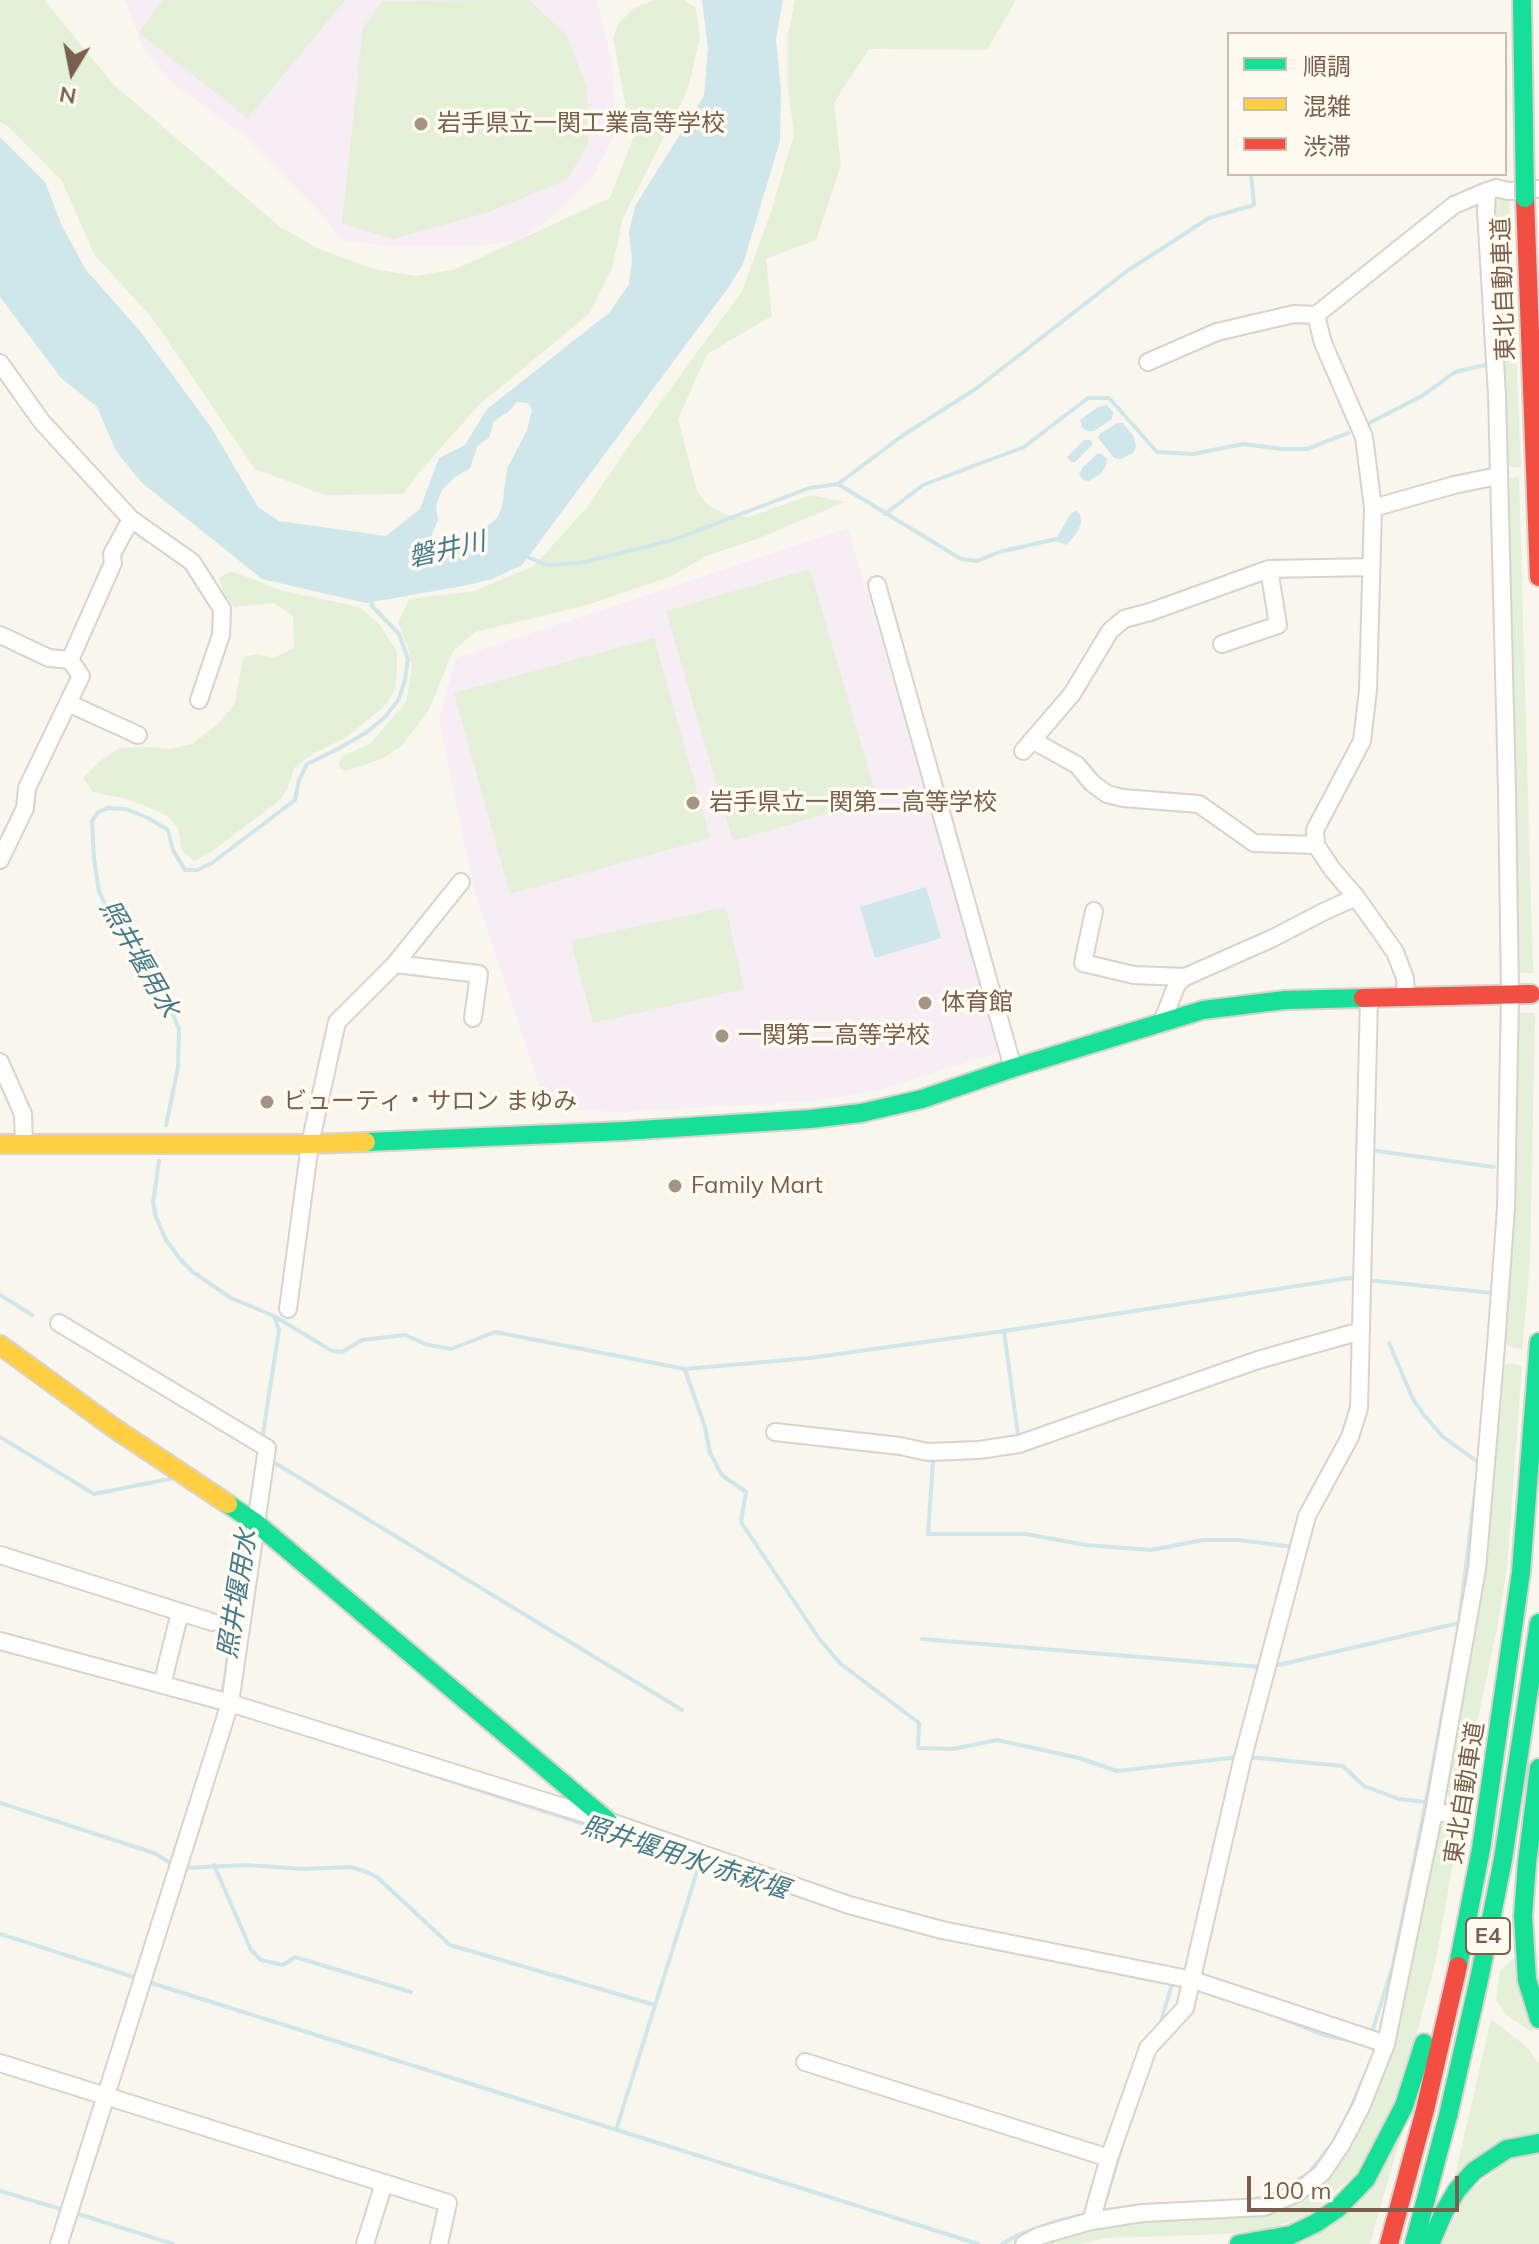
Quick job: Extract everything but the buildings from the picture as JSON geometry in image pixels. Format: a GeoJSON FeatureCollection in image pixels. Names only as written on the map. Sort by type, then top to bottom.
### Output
{"type":"FeatureCollection","features":[{"type":"Feature","properties":{"kind":"main road","name":"東北自動車道"},"geometry":{"type":"LineString","coordinates":[[1522,0],[1532,193],[1539,577]]}},
{"type":"Feature","properties":{"kind":"main road"},"geometry":{"type":"LineString","coordinates":[[0,1144],[310,1144],[609,1132],[810,1119],[861,1113],[922,1099],[1203,1010],[1251,1003],[1531,994]]}},
{"type":"Feature","properties":{"kind":"main road","name":"東北自動車道"},"geometry":{"type":"LineString","coordinates":[[1389,2244],[1425,2110],[1481,1849],[1521,1572],[1539,1342]]}},
{"type":"Feature","properties":{"kind":"main road"},"geometry":{"type":"LineString","coordinates":[[1,1349],[256,1523],[608,1821]]}},
{"type":"Feature","properties":{"kind":"main road","name":"東北自動車道"},"geometry":{"type":"LineString","coordinates":[[1414,2244],[1459,2073],[1480,1975],[1503,1859],[1539,1623]]}},
{"type":"Feature","properties":{"kind":"main road"},"geometry":{"type":"LineString","coordinates":[[1239,2244],[1291,2235],[1338,2208],[1366,2179],[1389,2138],[1404,2106],[1426,2036],[1501,1721]]}},
{"type":"Feature","properties":{"kind":"main road"},"geometry":{"type":"LineString","coordinates":[[1539,1768],[1523,1916],[1527,1980],[1539,2019]]}},
{"type":"Feature","properties":{"kind":"main road"},"geometry":{"type":"LineString","coordinates":[[1430,2244],[1457,2190],[1474,2171],[1507,2149],[1539,2143]]}},
{"type":"Feature","properties":{"kind":"street"},"geometry":{"type":"LineString","coordinates":[[1148,362],[1217,332],[1294,314],[1316,315],[1454,205],[1498,186],[1508,191],[1532,193]]}},
{"type":"Feature","properties":{"kind":"street"},"geometry":{"type":"LineString","coordinates":[[1024,2244],[1039,2236],[1091,2221],[1143,2213],[1264,2207],[1297,2193],[1322,2173],[1341,2145],[1361,2107],[1386,2044],[1434,1812],[1477,1569],[1506,1208],[1510,994],[1507,790],[1497,395],[1486,211],[1498,186]]}},
{"type":"Feature","properties":{"kind":"street"},"geometry":{"type":"LineString","coordinates":[[1316,315],[1323,343],[1364,437],[1373,508],[1368,690],[1362,741],[1315,830],[1316,845],[1395,952],[1405,978],[1406,997]]}},
{"type":"Feature","properties":{"kind":"street"},"geometry":{"type":"LineString","coordinates":[[0,363],[42,422],[131,519],[192,562],[222,609],[221,635],[199,700]]}},
{"type":"Feature","properties":{"kind":"street"},"geometry":{"type":"LineString","coordinates":[[1373,508],[1498,476]]}},
{"type":"Feature","properties":{"kind":"street"},"geometry":{"type":"LineString","coordinates":[[70,660],[113,563],[112,554],[131,519]]}},
{"type":"Feature","properties":{"kind":"street"},"geometry":{"type":"LineString","coordinates":[[1316,845],[1254,843],[1199,804],[1107,794],[1092,783],[1077,765],[1027,746],[1072,694],[1110,631],[1124,619],[1269,569],[1371,567]]}},
{"type":"Feature","properties":{"kind":"street"},"geometry":{"type":"LineString","coordinates":[[1222,644],[1278,625],[1269,569]]}},
{"type":"Feature","properties":{"kind":"street"},"geometry":{"type":"LineString","coordinates":[[877,585],[1013,1068]]}},
{"type":"Feature","properties":{"kind":"street"},"geometry":{"type":"LineString","coordinates":[[0,635],[49,658],[70,660]]}},
{"type":"Feature","properties":{"kind":"street"},"geometry":{"type":"LineString","coordinates":[[0,860],[25,808],[27,788],[81,676],[70,660]]}},
{"type":"Feature","properties":{"kind":"street"},"geometry":{"type":"LineString","coordinates":[[68,703],[138,735]]}},
{"type":"Feature","properties":{"kind":"street"},"geometry":{"type":"LineString","coordinates":[[288,1309],[310,1144],[337,1022],[395,964],[461,882]]}},
{"type":"Feature","properties":{"kind":"street"},"geometry":{"type":"LineString","coordinates":[[1162,1022],[1177,984],[1185,977],[1356,897]]}},
{"type":"Feature","properties":{"kind":"street"},"geometry":{"type":"LineString","coordinates":[[1094,911],[1083,963],[1134,975],[1185,977]]}},
{"type":"Feature","properties":{"kind":"street"},"geometry":{"type":"LineString","coordinates":[[395,964],[479,974],[473,1018]]}},
{"type":"Feature","properties":{"kind":"street"},"geometry":{"type":"LineString","coordinates":[[1091,2221],[1109,2158],[1148,2048],[1185,2008],[1242,1761],[1307,1516],[1350,1437],[1359,1408],[1369,998]]}},
{"type":"Feature","properties":{"kind":"street"},"geometry":{"type":"LineString","coordinates":[[0,1062],[23,1114],[24,1144]]}},
{"type":"Feature","properties":{"kind":"street"},"geometry":{"type":"LineString","coordinates":[[59,1323],[267,1448],[230,1703],[59,2244]]}},
{"type":"Feature","properties":{"kind":"street"},"geometry":{"type":"LineString","coordinates":[[775,1432],[928,1452],[979,1450],[1019,1444],[1258,1360],[1361,1331]]}},
{"type":"Feature","properties":{"kind":"street"},"geometry":{"type":"LineString","coordinates":[[0,1555],[212,1622]]}},
{"type":"Feature","properties":{"kind":"street"},"geometry":{"type":"LineString","coordinates":[[162,1685],[180,1612]]}},
{"type":"Feature","properties":{"kind":"street"},"geometry":{"type":"LineString","coordinates":[[0,1641],[230,1703],[608,1821],[849,1905],[942,1930],[1193,1980],[1386,2044]]}},
{"type":"Feature","properties":{"kind":"street"},"geometry":{"type":"LineString","coordinates":[[1434,1812],[1459,1815]]}},
{"type":"Feature","properties":{"kind":"street"},"geometry":{"type":"LineString","coordinates":[[805,2062],[1109,2158]]}},
{"type":"Feature","properties":{"kind":"street"},"geometry":{"type":"LineString","coordinates":[[0,2063],[448,2203],[439,2244]]}},
{"type":"Feature","properties":{"kind":"street"},"geometry":{"type":"LineString","coordinates":[[365,2244],[384,2183]]}},
{"type":"Feature","properties":{"kind":"shaded area","name":"岩手県立一関工業高等学校"},"geometry":{"type":"Polygon","coordinates":[[[125,0],[597,0],[612,62],[613,138],[592,178],[553,216],[517,241],[465,247],[399,247],[341,240],[324,217],[243,134],[174,85],[144,50],[125,0]]]}},
{"type":"Feature","properties":{"kind":"shaded area","name":"岩手県立一関第二高等学校"},"geometry":{"type":"Polygon","coordinates":[[[848,528],[1002,1051],[877,1091],[817,1101],[621,1112],[570,1110],[569,1097],[543,1097],[473,886],[439,720],[456,658],[848,528]]]}},
{"type":"Feature","properties":{"kind":"green space"},"geometry":{"type":"Polygon","coordinates":[[[0,0],[44,0],[114,85],[279,226],[319,249],[374,269],[416,276],[456,269],[610,198],[639,123],[626,108],[613,38],[618,24],[634,8],[655,0],[684,0],[696,8],[700,37],[688,89],[623,218],[612,268],[589,314],[480,404],[403,494],[325,495],[255,469],[152,318],[94,254],[62,181],[9,127],[0,122],[0,0]]]}},
{"type":"Feature","properties":{"kind":"green space"},"geometry":{"type":"Polygon","coordinates":[[[163,0],[345,0],[248,118],[139,33],[163,0]]]}},
{"type":"Feature","properties":{"kind":"green space"},"geometry":{"type":"Polygon","coordinates":[[[529,0],[567,36],[586,86],[588,146],[566,180],[489,212],[393,239],[342,223],[363,28],[382,1],[529,0]]]}},
{"type":"Feature","properties":{"kind":"green space"},"geometry":{"type":"Polygon","coordinates":[[[795,0],[1016,0],[987,50],[869,49],[834,103],[841,165],[816,240],[766,259],[772,316],[707,354],[678,419],[697,491],[709,506],[728,515],[749,517],[811,495],[845,502],[757,539],[706,556],[672,576],[587,605],[475,632],[453,651],[429,710],[402,745],[384,758],[346,771],[341,769],[341,757],[371,743],[406,702],[412,667],[398,623],[409,599],[474,591],[534,566],[588,506],[742,291],[771,212],[794,134],[788,87],[788,35],[795,0]]]}},
{"type":"Feature","properties":{"kind":"green space"},"geometry":{"type":"Polygon","coordinates":[[[1509,198],[1521,467],[1506,467],[1492,208],[1496,200],[1509,198]]]}},
{"type":"Feature","properties":{"kind":"green space"},"geometry":{"type":"Polygon","coordinates":[[[1519,477],[1533,973],[1513,973],[1507,479],[1519,477]]]}},
{"type":"Feature","properties":{"kind":"green space"},"geometry":{"type":"Polygon","coordinates":[[[810,569],[877,799],[733,841],[666,611],[810,569]]]}},
{"type":"Feature","properties":{"kind":"green space"},"geometry":{"type":"Polygon","coordinates":[[[231,571],[280,590],[359,607],[380,625],[397,651],[395,689],[385,706],[345,738],[313,754],[294,768],[288,788],[279,801],[194,861],[182,850],[178,828],[168,816],[131,800],[93,792],[83,778],[101,760],[120,748],[170,749],[192,744],[219,723],[235,703],[243,657],[257,654],[273,658],[294,648],[293,616],[274,603],[234,607],[223,591],[219,578],[231,571]]]}},
{"type":"Feature","properties":{"kind":"green space"},"geometry":{"type":"Polygon","coordinates":[[[654,638],[710,838],[510,894],[454,693],[654,638]]]}},
{"type":"Feature","properties":{"kind":"green space"},"geometry":{"type":"Polygon","coordinates":[[[726,907],[744,989],[593,1023],[571,941],[726,907]]]}},
{"type":"Feature","properties":{"kind":"green space"},"geometry":{"type":"Polygon","coordinates":[[[1513,1013],[1535,1013],[1530,1265],[1522,1350],[1501,1341],[1513,1013]]]}},
{"type":"Feature","properties":{"kind":"green space"},"geometry":{"type":"Polygon","coordinates":[[[1509,1363],[1522,1366],[1507,1568],[1461,1800],[1450,1798],[1443,1789],[1500,1368],[1509,1363]]]}},
{"type":"Feature","properties":{"kind":"green space"},"geometry":{"type":"Polygon","coordinates":[[[1449,1819],[1460,1822],[1436,1960],[1413,2049],[1398,2099],[1357,2172],[1312,2213],[1270,2229],[1226,2234],[1104,2238],[1080,2244],[1042,2244],[1074,2232],[1112,2224],[1265,2214],[1300,2201],[1333,2171],[1370,2104],[1437,1830],[1449,1819]]]}},
{"type":"Feature","properties":{"kind":"green space"},"geometry":{"type":"Polygon","coordinates":[[[1515,1957],[1534,2031],[1531,2032],[1507,2015],[1496,2001],[1500,1971],[1515,1957]]]}},
{"type":"Feature","properties":{"kind":"green space"},"geometry":{"type":"Polygon","coordinates":[[[1491,2019],[1527,2047],[1539,2064],[1539,2134],[1455,2176],[1491,2019]]]}},
{"type":"Feature","properties":{"kind":"green space"},"geometry":{"type":"Polygon","coordinates":[[[1404,2125],[1370,2244],[1293,2244],[1404,2125]]]}},
{"type":"Feature","properties":{"kind":"green space"},"geometry":{"type":"Polygon","coordinates":[[[1539,2154],[1539,2244],[1442,2244],[1466,2195],[1508,2160],[1539,2154]]]}},
{"type":"Feature","properties":{"kind":"water","name":"磐井川"},"geometry":{"type":"Polygon","coordinates":[[[702,0],[783,0],[776,39],[781,91],[780,141],[743,264],[522,565],[492,579],[366,603],[262,579],[141,482],[116,451],[97,407],[61,378],[0,297],[0,137],[45,182],[62,226],[86,270],[140,331],[211,427],[258,507],[279,521],[386,536],[420,509],[439,458],[465,445],[487,409],[610,312],[629,284],[632,260],[629,232],[635,206],[704,96],[708,49],[702,0]],[[517,402],[494,421],[489,438],[478,445],[470,468],[442,490],[436,506],[438,520],[431,537],[435,541],[446,542],[486,527],[497,518],[502,507],[507,469],[527,430],[532,410],[528,403],[517,402]]]}},
{"type":"Feature","properties":{"kind":"water"},"geometry":{"type":"Polygon","coordinates":[[[1107,405],[1113,412],[1112,419],[1094,431],[1082,427],[1080,420],[1098,407],[1107,405]]]}},
{"type":"Feature","properties":{"kind":"water"},"geometry":{"type":"Polygon","coordinates":[[[1117,423],[1123,423],[1134,437],[1136,446],[1133,453],[1121,459],[1114,458],[1098,438],[1117,423]]]}},
{"type":"Feature","properties":{"kind":"water"},"geometry":{"type":"Polygon","coordinates":[[[1084,440],[1090,440],[1093,444],[1072,462],[1067,457],[1084,440]]]}},
{"type":"Feature","properties":{"kind":"water"},"geometry":{"type":"Polygon","coordinates":[[[1097,454],[1107,459],[1106,466],[1089,481],[1083,480],[1079,474],[1097,454]]]}},
{"type":"Feature","properties":{"kind":"water"},"geometry":{"type":"Polygon","coordinates":[[[1076,510],[1081,522],[1078,531],[1067,545],[1055,541],[1070,515],[1076,510]]]}},
{"type":"Feature","properties":{"kind":"water"},"geometry":{"type":"Polygon","coordinates":[[[926,887],[941,938],[875,958],[860,907],[926,887]]]}},
{"type":"Feature","properties":{"kind":"waterway"},"geometry":{"type":"LineString","coordinates":[[838,484],[902,436],[977,388],[1127,271],[1209,218],[1254,205],[1251,176]]}},
{"type":"Feature","properties":{"kind":"waterway"},"geometry":{"type":"LineString","coordinates":[[1369,423],[1422,396],[1455,372],[1485,365]]}},
{"type":"Feature","properties":{"kind":"waterway"},"geometry":{"type":"LineString","coordinates":[[885,514],[923,485],[1024,447],[1088,398],[1109,398],[1157,452],[1193,454],[1243,444],[1307,449],[1348,433]]}},
{"type":"Feature","properties":{"kind":"waterway"},"geometry":{"type":"LineString","coordinates":[[525,556],[547,565],[580,563],[673,540],[809,488],[838,484],[961,559],[977,561],[999,552],[1056,539]]}},
{"type":"Feature","properties":{"kind":"waterway","name":"照井堰用水"},"geometry":{"type":"LineString","coordinates":[[166,1125],[178,1068],[179,1029],[166,998],[113,922],[99,891],[92,821],[97,813],[107,808],[126,809],[148,818],[168,830],[173,850],[185,870],[197,870],[212,863],[295,800],[299,780],[307,764],[367,732],[385,717],[399,699],[408,659],[399,634],[372,606],[371,599]]}},
{"type":"Feature","properties":{"kind":"waterway"},"geometry":{"type":"LineString","coordinates":[[1377,1151],[1494,1167]]}},
{"type":"Feature","properties":{"kind":"waterway","name":"照井堰用水"},"geometry":{"type":"LineString","coordinates":[[159,1161],[153,1203],[166,1240],[180,1259],[193,1272],[231,1298],[274,1316],[279,1330],[262,1440]]}},
{"type":"Feature","properties":{"kind":"waterway"},"geometry":{"type":"LineString","coordinates":[[274,1316],[332,1351],[342,1352],[362,1340],[405,1335],[428,1345],[451,1349],[495,1332],[685,1369],[809,1358],[1358,1279]]}},
{"type":"Feature","properties":{"kind":"waterway"},"geometry":{"type":"LineString","coordinates":[[1367,1280],[1492,1293]]}},
{"type":"Feature","properties":{"kind":"waterway"},"geometry":{"type":"LineString","coordinates":[[0,1295],[32,1315]]}},
{"type":"Feature","properties":{"kind":"waterway"},"geometry":{"type":"LineString","coordinates":[[1004,1331],[1018,1435]]}},
{"type":"Feature","properties":{"kind":"waterway"},"geometry":{"type":"LineString","coordinates":[[1389,1343],[1413,1399],[1424,1415],[1442,1436],[1479,1463],[1478,1467]]}},
{"type":"Feature","properties":{"kind":"waterway"},"geometry":{"type":"LineString","coordinates":[[685,1370],[705,1427],[710,1453],[722,1475],[746,1492],[741,1522],[820,1640],[841,1664],[919,1723],[918,1748],[953,1749],[997,1740],[1079,1758],[1117,1771],[1239,1757]]}},
{"type":"Feature","properties":{"kind":"waterway"},"geometry":{"type":"LineString","coordinates":[[0,1437],[94,1494],[174,1478]]}},
{"type":"Feature","properties":{"kind":"waterway"},"geometry":{"type":"LineString","coordinates":[[270,1460],[682,1710]]}},
{"type":"Feature","properties":{"kind":"waterway"},"geometry":{"type":"LineString","coordinates":[[933,1462],[928,1534],[1026,1534],[1086,1545],[1151,1550],[1203,1540],[1239,1540],[1293,1547]]}},
{"type":"Feature","properties":{"kind":"waterway"},"geometry":{"type":"LineString","coordinates":[[1373,2036],[1393,1965],[1426,1802],[1459,1623],[1476,1484]]}},
{"type":"Feature","properties":{"kind":"waterway","name":"照井堰用水"},"geometry":{"type":"LineString","coordinates":[[222,1697],[240,1575]]}},
{"type":"Feature","properties":{"kind":"waterway"},"geometry":{"type":"LineString","coordinates":[[1274,1666],[1459,1623]]}},
{"type":"Feature","properties":{"kind":"waterway"},"geometry":{"type":"LineString","coordinates":[[922,1639],[1261,1667]]}},
{"type":"Feature","properties":{"kind":"waterway","name":"照井堰用水/赤萩堰"},"geometry":{"type":"LineString","coordinates":[[0,1649],[17,1654]]}},
{"type":"Feature","properties":{"kind":"waterway","name":"照井堰用水/赤萩堰"},"geometry":{"type":"LineString","coordinates":[[349,1748],[729,1871]]}},
{"type":"Feature","properties":{"kind":"waterway"},"geometry":{"type":"LineString","coordinates":[[1248,1757],[1343,1766],[1364,1786],[1399,1799],[1426,1802]]}},
{"type":"Feature","properties":{"kind":"waterway"},"geometry":{"type":"LineString","coordinates":[[0,1803],[154,1853],[174,1865]]}},
{"type":"Feature","properties":{"kind":"waterway"},"geometry":{"type":"LineString","coordinates":[[616,2130],[700,1862]]}},
{"type":"Feature","properties":{"kind":"waterway"},"geometry":{"type":"LineString","coordinates":[[214,1865],[251,1950],[261,1960],[283,1965],[295,1957],[411,1992]]}},
{"type":"Feature","properties":{"kind":"waterway"},"geometry":{"type":"LineString","coordinates":[[183,1868],[246,1865],[303,1869],[350,1867],[364,1871],[377,1877],[450,1945],[655,2005]]}},
{"type":"Feature","properties":{"kind":"waterway"},"geometry":{"type":"LineString","coordinates":[[0,1934],[137,1978]]}},
{"type":"Feature","properties":{"kind":"waterway","name":"照井堰用水/赤萩堰"},"geometry":{"type":"LineString","coordinates":[[987,1947],[1186,1987]]}},
{"type":"Feature","properties":{"kind":"waterway"},"geometry":{"type":"LineString","coordinates":[[145,1981],[978,2244]]}},
{"type":"Feature","properties":{"kind":"waterway"},"geometry":{"type":"LineString","coordinates":[[1160,2025],[1172,1984]]}},
{"type":"Feature","properties":{"kind":"waterway","name":"照井堰用水/赤萩堰"},"geometry":{"type":"LineString","coordinates":[[1263,2011],[1323,2035],[1357,2042]]}},
{"type":"Feature","properties":{"kind":"waterway"},"geometry":{"type":"LineString","coordinates":[[1250,2200],[1273,2195],[1309,2173],[1332,2144],[1368,2068]]}},
{"type":"Feature","properties":{"kind":"waterway"},"geometry":{"type":"LineString","coordinates":[[1103,2209],[1126,2133]]}},
{"type":"Feature","properties":{"kind":"waterway"},"geometry":{"type":"LineString","coordinates":[[0,2191],[64,2210]]}},
{"type":"Feature","properties":{"kind":"waterway"},"geometry":{"type":"LineString","coordinates":[[1099,2211],[1137,2206]]}},
{"type":"Feature","properties":{"kind":"waterway"},"geometry":{"type":"LineString","coordinates":[[72,2212],[173,2244]]}},
{"type":"Feature","properties":{"kind":"waterway"},"geometry":{"type":"LineString","coordinates":[[1002,2244],[1054,2222],[1090,2213]]}},
{"type":"Feature","properties":{"kind":"traffic: fast"},"geometry":{"type":"LineString","coordinates":[[1522,0],[1525,198]]}},
{"type":"Feature","properties":{"kind":"traffic: fast"},"geometry":{"type":"LineString","coordinates":[[366,1142],[624,1131],[861,1113],[922,1099],[1203,1010],[1285,1000],[1363,998]]}},
{"type":"Feature","properties":{"kind":"traffic: fast"},"geometry":{"type":"LineString","coordinates":[[1458,1966],[1481,1849],[1521,1572],[1539,1342]]}},
{"type":"Feature","properties":{"kind":"traffic: fast"},"geometry":{"type":"LineString","coordinates":[[228,1504],[256,1523],[608,1821]]}},
{"type":"Feature","properties":{"kind":"traffic: fast"},"geometry":{"type":"LineString","coordinates":[[1414,2244],[1448,2116],[1480,1975],[1503,1859],[1539,1623]]}},
{"type":"Feature","properties":{"kind":"traffic: fast"},"geometry":{"type":"LineString","coordinates":[[1539,1768],[1523,1916],[1527,1980],[1539,2019]]}},
{"type":"Feature","properties":{"kind":"traffic: fast"},"geometry":{"type":"LineString","coordinates":[[1239,2244],[1291,2235],[1316,2223],[1338,2208],[1366,2179],[1404,2106],[1424,2043]]}},
{"type":"Feature","properties":{"kind":"traffic: fast"},"geometry":{"type":"LineString","coordinates":[[1430,2244],[1457,2190],[1474,2171],[1507,2149],[1539,2143]]}},
{"type":"Feature","properties":{"kind":"traffic: slow"},"geometry":{"type":"LineString","coordinates":[[0,1144],[366,1142]]}},
{"type":"Feature","properties":{"kind":"traffic: slow"},"geometry":{"type":"LineString","coordinates":[[0,1345],[114,1428],[228,1504]]}},
{"type":"Feature","properties":{"kind":"traffic: jam"},"geometry":{"type":"LineString","coordinates":[[1525,198],[1539,577]]}},
{"type":"Feature","properties":{"kind":"traffic: jam"},"geometry":{"type":"LineString","coordinates":[[1363,998],[1531,994]]}},
{"type":"Feature","properties":{"kind":"traffic: jam"},"geometry":{"type":"LineString","coordinates":[[1389,2244],[1425,2110],[1458,1966]]}},
{"type":"Feature","properties":{"kind":"place","name":"岩手県立一関工業高等学校"},"geometry":{"type":"Point","coordinates":[421,124]}},
{"type":"Feature","properties":{"kind":"place","name":"岩手県立一関第二高等学校"},"geometry":{"type":"Point","coordinates":[693,803]}},
{"type":"Feature","properties":{"kind":"place","name":"体育館"},"geometry":{"type":"Point","coordinates":[925,1003]}},
{"type":"Feature","properties":{"kind":"place","name":"一関第二高等学校"},"geometry":{"type":"Point","coordinates":[722,1036]}},
{"type":"Feature","properties":{"kind":"place","name":"ビューティ・サロン まゆみ"},"geometry":{"type":"Point","coordinates":[267,1102]}},
{"type":"Feature","properties":{"kind":"place","name":"Family Mart"},"geometry":{"type":"Point","coordinates":[675,1186]}}]}
